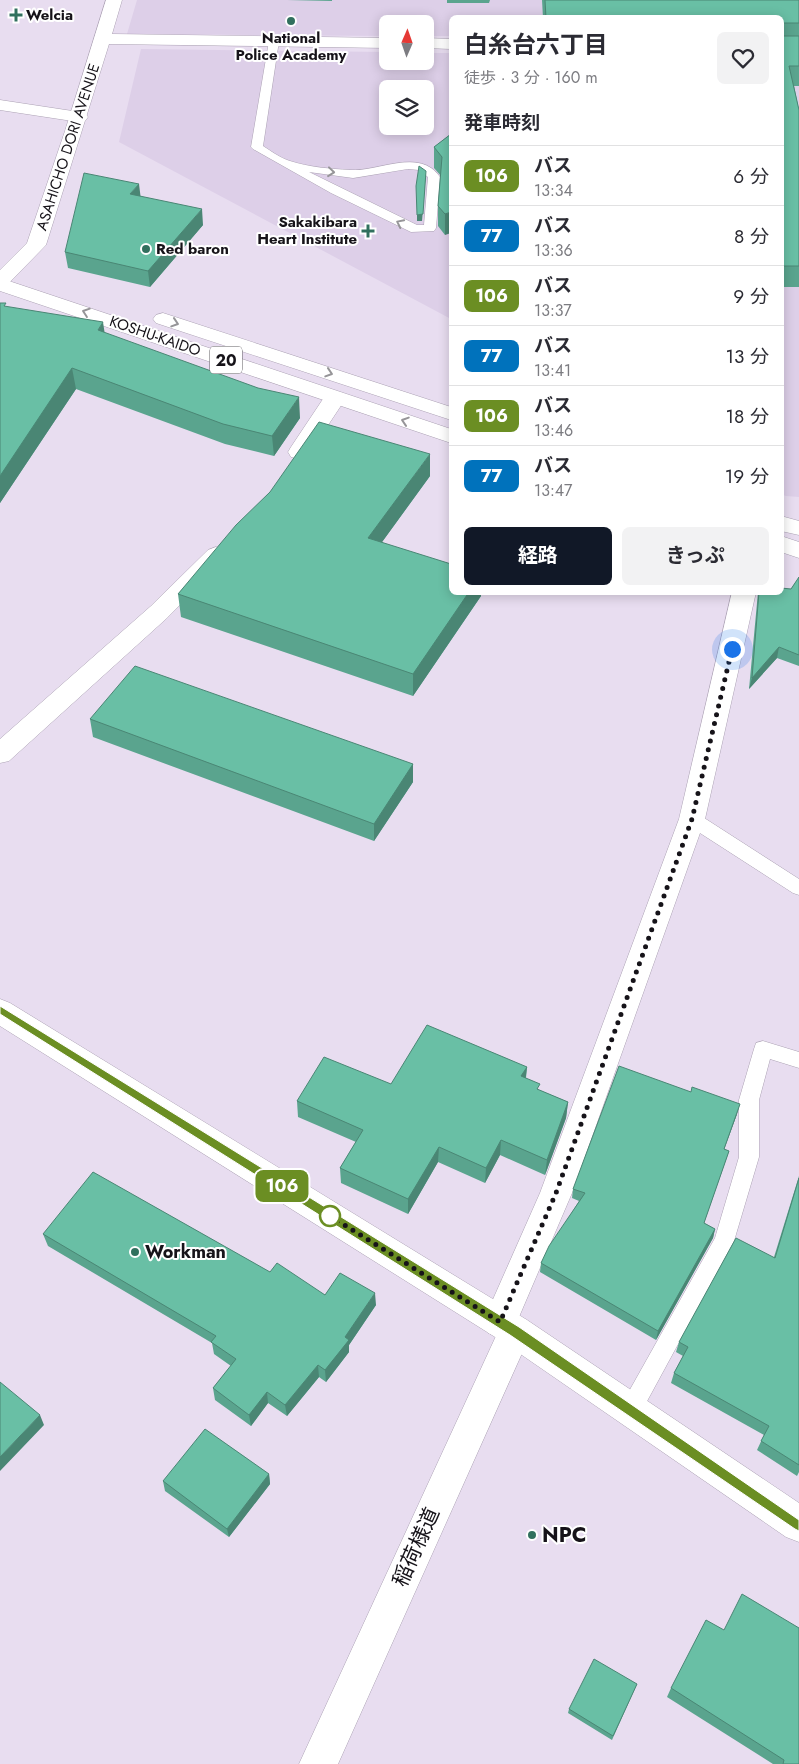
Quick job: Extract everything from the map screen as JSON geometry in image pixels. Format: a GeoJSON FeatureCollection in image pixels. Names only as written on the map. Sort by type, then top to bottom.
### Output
{"type":"FeatureCollection","features":[{"type":"Feature","properties":{"kind":"main road","name":"ASAHICHO DORI AVENUE"},"geometry":{"type":"LineString","coordinates":[[3,275],[36,246],[79,117],[114,0]]}},
{"type":"Feature","properties":{"kind":"main road"},"geometry":{"type":"LineString","coordinates":[[103,39],[379,43]]}},
{"type":"Feature","properties":{"kind":"main road"},"geometry":{"type":"LineString","coordinates":[[434,44],[449,44]]}},
{"type":"Feature","properties":{"kind":"main road"},"geometry":{"type":"LineString","coordinates":[[0,105],[79,117]]}},
{"type":"Feature","properties":{"kind":"main road","name":"KOSHU-KAIDO"},"geometry":{"type":"LineString","coordinates":[[3,275],[44,297],[335,398],[449,435]]}},
{"type":"Feature","properties":{"kind":"main road","name":"KOSHU-KAIDO"},"geometry":{"type":"LineString","coordinates":[[3,275],[449,413]]}},
{"type":"Feature","properties":{"kind":"main road"},"geometry":{"type":"LineString","coordinates":[[288,469],[335,398]]}},
{"type":"Feature","properties":{"kind":"main road"},"geometry":{"type":"LineString","coordinates":[[784,524],[799,528]]}},
{"type":"Feature","properties":{"kind":"main road"},"geometry":{"type":"LineString","coordinates":[[0,754],[159,612],[228,542]]}},
{"type":"Feature","properties":{"kind":"main road"},"geometry":{"type":"LineString","coordinates":[[784,545],[799,550]]}},
{"type":"Feature","properties":{"kind":"main road","name":"稲荷様道"},"geometry":{"type":"LineString","coordinates":[[318,1764],[507,1326],[556,1193],[692,819],[743,595]]}},
{"type":"Feature","properties":{"kind":"main road"},"geometry":{"type":"LineString","coordinates":[[0,1010],[507,1326],[799,1524]]}},
{"type":"Feature","properties":{"kind":"lane"},"geometry":{"type":"LineString","coordinates":[[274,41],[257,148],[283,163],[354,201],[414,229],[430,228],[434,177],[432,172],[422,167],[408,166],[353,174],[283,163]]}},
{"type":"Feature","properties":{"kind":"lane"},"geometry":{"type":"LineString","coordinates":[[354,201],[355,192],[363,180],[377,172]]}},
{"type":"Feature","properties":{"kind":"lane"},"geometry":{"type":"LineString","coordinates":[[692,819],[799,888]]}},
{"type":"Feature","properties":{"kind":"lane"},"geometry":{"type":"LineString","coordinates":[[631,1409],[724,1241],[749,1157],[749,1100],[763,1049],[799,1060]]}},
{"type":"Feature","properties":{"kind":"shaded area","name":"National Police Academy"},"geometry":{"type":"Polygon","coordinates":[[[137,0],[799,0],[784,15],[449,15],[449,36],[434,36],[434,15],[379,15],[379,36],[127,34],[137,0]]]}},
{"type":"Feature","properties":{"kind":"shaded area","name":"Sakakibara Heart Institute"},"geometry":{"type":"Polygon","coordinates":[[[141,49],[379,52],[379,70],[434,70],[434,53],[449,53],[449,318],[119,142],[141,49]]]}},
{"type":"Feature","properties":{"kind":"shaded area"},"geometry":{"type":"Polygon","coordinates":[[[784,58],[799,58],[799,497],[784,495],[784,58]]]}},
{"type":"Feature","properties":{"kind":"building"},"geometry":{"type":"Polygon","coordinates":[[[545,0],[799,0],[799,23],[784,23],[784,15],[546,15],[545,0]]]}},
{"type":"Feature","properties":{"kind":"building"},"geometry":{"type":"Polygon","coordinates":[[[784,36],[799,36],[799,66],[789,66],[799,110],[799,266],[784,266],[784,36]]]}},
{"type":"Feature","properties":{"kind":"building"},"geometry":{"type":"Polygon","coordinates":[[[449,136],[449,213],[445,214],[438,206],[442,157],[434,147],[449,136]]]}},
{"type":"Feature","properties":{"kind":"building"},"geometry":{"type":"Polygon","coordinates":[[[419,166],[426,171],[423,214],[417,215],[416,186],[419,166]]]}},
{"type":"Feature","properties":{"kind":"building"},"geometry":{"type":"Polygon","coordinates":[[[84,173],[139,184],[130,194],[202,209],[148,271],[65,252],[84,173]]]}},
{"type":"Feature","properties":{"kind":"building"},"geometry":{"type":"Polygon","coordinates":[[[0,303],[6,303],[4,306],[103,322],[98,330],[258,388],[299,397],[272,436],[223,424],[72,368],[0,476],[0,303]]]}},
{"type":"Feature","properties":{"kind":"building"},"geometry":{"type":"Polygon","coordinates":[[[319,422],[430,454],[368,538],[449,563],[449,595],[467,595],[413,674],[178,594],[236,525],[270,492],[319,422]]]}},
{"type":"Feature","properties":{"kind":"building"},"geometry":{"type":"Polygon","coordinates":[[[799,577],[799,655],[779,647],[752,678],[759,595],[784,595],[784,588],[791,589],[799,577]]]}},
{"type":"Feature","properties":{"kind":"building"},"geometry":{"type":"Polygon","coordinates":[[[135,666],[413,764],[374,824],[90,719],[135,666]]]}},
{"type":"Feature","properties":{"kind":"building"},"geometry":{"type":"Polygon","coordinates":[[[427,1025],[527,1067],[521,1076],[540,1084],[537,1089],[568,1102],[547,1160],[501,1140],[486,1168],[439,1147],[408,1199],[340,1168],[363,1130],[297,1101],[324,1057],[391,1084],[427,1025]]]}},
{"type":"Feature","properties":{"kind":"building"},"geometry":{"type":"Polygon","coordinates":[[[619,1066],[691,1092],[692,1087],[740,1104],[724,1149],[729,1151],[704,1223],[715,1229],[658,1331],[541,1263],[549,1246],[585,1193],[573,1189],[619,1066]]]}},
{"type":"Feature","properties":{"kind":"building"},"geometry":{"type":"Polygon","coordinates":[[[93,1172],[270,1272],[277,1263],[325,1295],[340,1273],[375,1293],[345,1337],[349,1340],[325,1370],[318,1365],[285,1405],[267,1392],[249,1415],[213,1388],[236,1359],[211,1342],[216,1336],[43,1234],[93,1172]]]}},
{"type":"Feature","properties":{"kind":"building"},"geometry":{"type":"Polygon","coordinates":[[[799,1178],[799,1465],[761,1441],[769,1426],[674,1373],[688,1347],[679,1342],[736,1238],[775,1258],[799,1178]]]}},
{"type":"Feature","properties":{"kind":"building"},"geometry":{"type":"Polygon","coordinates":[[[0,1382],[40,1415],[0,1457],[0,1382]]]}},
{"type":"Feature","properties":{"kind":"building"},"geometry":{"type":"Polygon","coordinates":[[[205,1429],[269,1474],[227,1529],[163,1481],[205,1429]]]}},
{"type":"Feature","properties":{"kind":"building"},"geometry":{"type":"Polygon","coordinates":[[[742,1594],[799,1628],[799,1764],[783,1764],[784,1760],[671,1688],[706,1620],[724,1630],[742,1594]]]}},
{"type":"Feature","properties":{"kind":"building"},"geometry":{"type":"Polygon","coordinates":[[[594,1659],[637,1684],[613,1736],[569,1709],[594,1659]]]}},
{"type":"Feature","properties":{"kind":"bus line","name":"106"},"geometry":{"type":"LineString","coordinates":[[0,1010],[515,1331],[799,1524]]}},
{"type":"Feature","properties":{"kind":"place","name":"Welcia"},"geometry":{"type":"Point","coordinates":[16,15]}},
{"type":"Feature","properties":{"kind":"place","name":"National Police Academy"},"geometry":{"type":"Point","coordinates":[291,21]}},
{"type":"Feature","properties":{"kind":"place","name":"Sakakibara Heart Institute"},"geometry":{"type":"Point","coordinates":[368,231]}},
{"type":"Feature","properties":{"kind":"place","name":"Red baron"},"geometry":{"type":"Point","coordinates":[146,249]}},
{"type":"Feature","properties":{"kind":"place","name":"Workman"},"geometry":{"type":"Point","coordinates":[135,1252]}},
{"type":"Feature","properties":{"kind":"place","name":"NPC"},"geometry":{"type":"Point","coordinates":[532,1535]}},
{"type":"Feature","properties":{"kind":"route"},"geometry":{"type":"LineString","coordinates":[[330,1216],[500,1322],[556,1193],[692,819],[732,649]]}}]}
